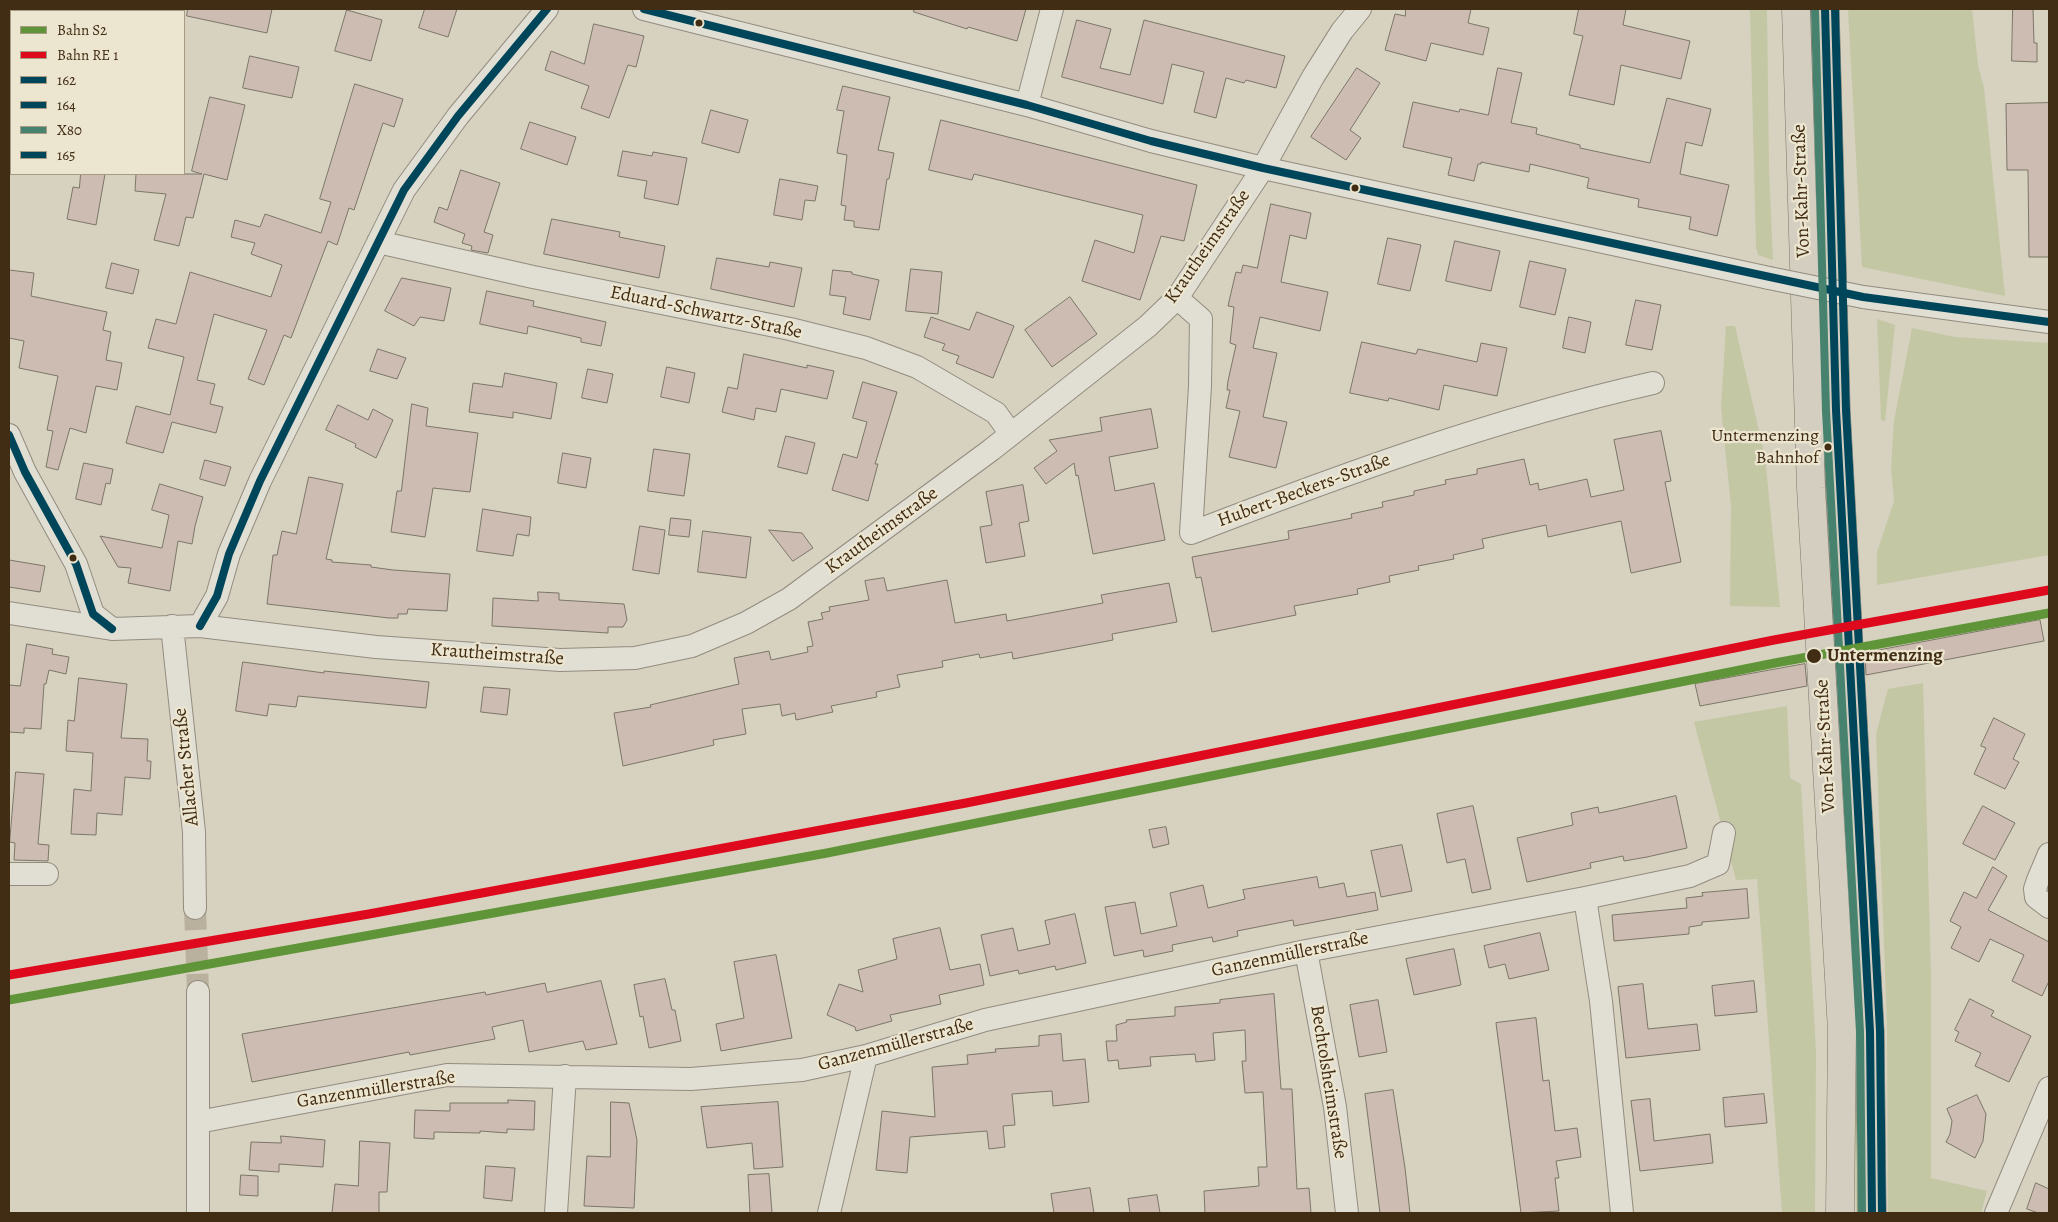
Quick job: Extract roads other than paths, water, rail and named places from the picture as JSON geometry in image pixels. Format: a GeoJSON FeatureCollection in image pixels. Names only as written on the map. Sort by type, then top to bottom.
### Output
{"type":"FeatureCollection","features":[{"type":"Feature","properties":{"kind":"main road","name":"Von-Kahr-Straße"},"geometry":{"type":"LineString","coordinates":[[1796,9],[1811,488],[1842,1031],[1840,1213]]}},
{"type":"Feature","properties":{"kind":"main road","name":"Von-Kahr-Straße"},"geometry":{"type":"LineString","coordinates":[[1825,9],[1836,410],[1870,1032],[1872,1213]]}},
{"type":"Feature","properties":{"kind":"street"},"geometry":{"type":"LineString","coordinates":[[200,626],[217,596],[229,554],[260,481],[404,190],[427,157],[547,9]]}},
{"type":"Feature","properties":{"kind":"street"},"geometry":{"type":"LineString","coordinates":[[644,9],[1027,105],[1151,141],[1263,168],[1863,298],[2049,322]]}},
{"type":"Feature","properties":{"kind":"street"},"geometry":{"type":"LineString","coordinates":[[1027,105],[1052,9]]}},
{"type":"Feature","properties":{"kind":"street","name":"Krautheimstraße"},"geometry":{"type":"LineString","coordinates":[[9,613],[112,628],[200,626],[376,647],[560,660],[635,658],[692,646],[746,623],[789,599],[1012,434],[1148,326],[1177,298],[1263,168],[1313,77],[1342,31],[1360,9]]}},
{"type":"Feature","properties":{"kind":"street","name":"Eduard-Schwartz-Straße"},"geometry":{"type":"LineString","coordinates":[[378,242],[542,279],[790,329],[866,348],[917,367],[996,413],[1012,434]]}},
{"type":"Feature","properties":{"kind":"street","name":"Hubert-Beckers-Straße"},"geometry":{"type":"LineString","coordinates":[[1177,298],[1201,319],[1200,396],[1192,533],[1423,447],[1580,400],[1654,383]]}},
{"type":"Feature","properties":{"kind":"street"},"geometry":{"type":"LineString","coordinates":[[9,435],[25,472],[76,564],[92,614],[112,628]]}},
{"type":"Feature","properties":{"kind":"street","name":"Allacher Straße"},"geometry":{"type":"LineString","coordinates":[[172,626],[194,832],[195,908]]}},
{"type":"Feature","properties":{"kind":"street","name":"Ganzenmüllerstraße"},"geometry":{"type":"LineString","coordinates":[[198,1122],[447,1075],[691,1079],[743,1077],[802,1070],[866,1056],[986,1020],[1306,951],[1690,876],[1718,864],[1724,833]]}},
{"type":"Feature","properties":{"kind":"street"},"geometry":{"type":"LineString","coordinates":[[2049,854],[2035,889],[2036,897],[2049,907]]}},
{"type":"Feature","properties":{"kind":"street"},"geometry":{"type":"LineString","coordinates":[[9,874],[47,874]]}},
{"type":"Feature","properties":{"kind":"street"},"geometry":{"type":"LineString","coordinates":[[1585,898],[1601,1001],[1622,1213]]}},
{"type":"Feature","properties":{"kind":"street","name":"Bechtolsheimstraße"},"geometry":{"type":"LineString","coordinates":[[1306,951],[1335,1107],[1347,1213]]}},
{"type":"Feature","properties":{"kind":"street"},"geometry":{"type":"LineString","coordinates":[[198,992],[198,1213]]}},
{"type":"Feature","properties":{"kind":"street"},"geometry":{"type":"LineString","coordinates":[[829,1213],[835,1181],[866,1056]]}},
{"type":"Feature","properties":{"kind":"street"},"geometry":{"type":"LineString","coordinates":[[556,1213],[565,1076]]}},
{"type":"Feature","properties":{"kind":"street"},"geometry":{"type":"LineString","coordinates":[[1996,1213],[2049,1088]]}},
{"type":"Feature","properties":{"kind":"tunnel"},"geometry":{"type":"LineString","coordinates":[[195,908],[198,992]]}},
{"type":"Feature","properties":{"kind":"rail line","name":"S2"},"geometry":{"type":"LineString","coordinates":[[9,1000],[827,853],[1775,663],[2049,613]]}},
{"type":"Feature","properties":{"kind":"place","name":"Untermenzing Bahnhof"},"geometry":{"type":"Point","coordinates":[1828,447]}},
{"type":"Feature","properties":{"kind":"place","name":"Untermenzing"},"geometry":{"type":"Point","coordinates":[1814,656]}}]}
